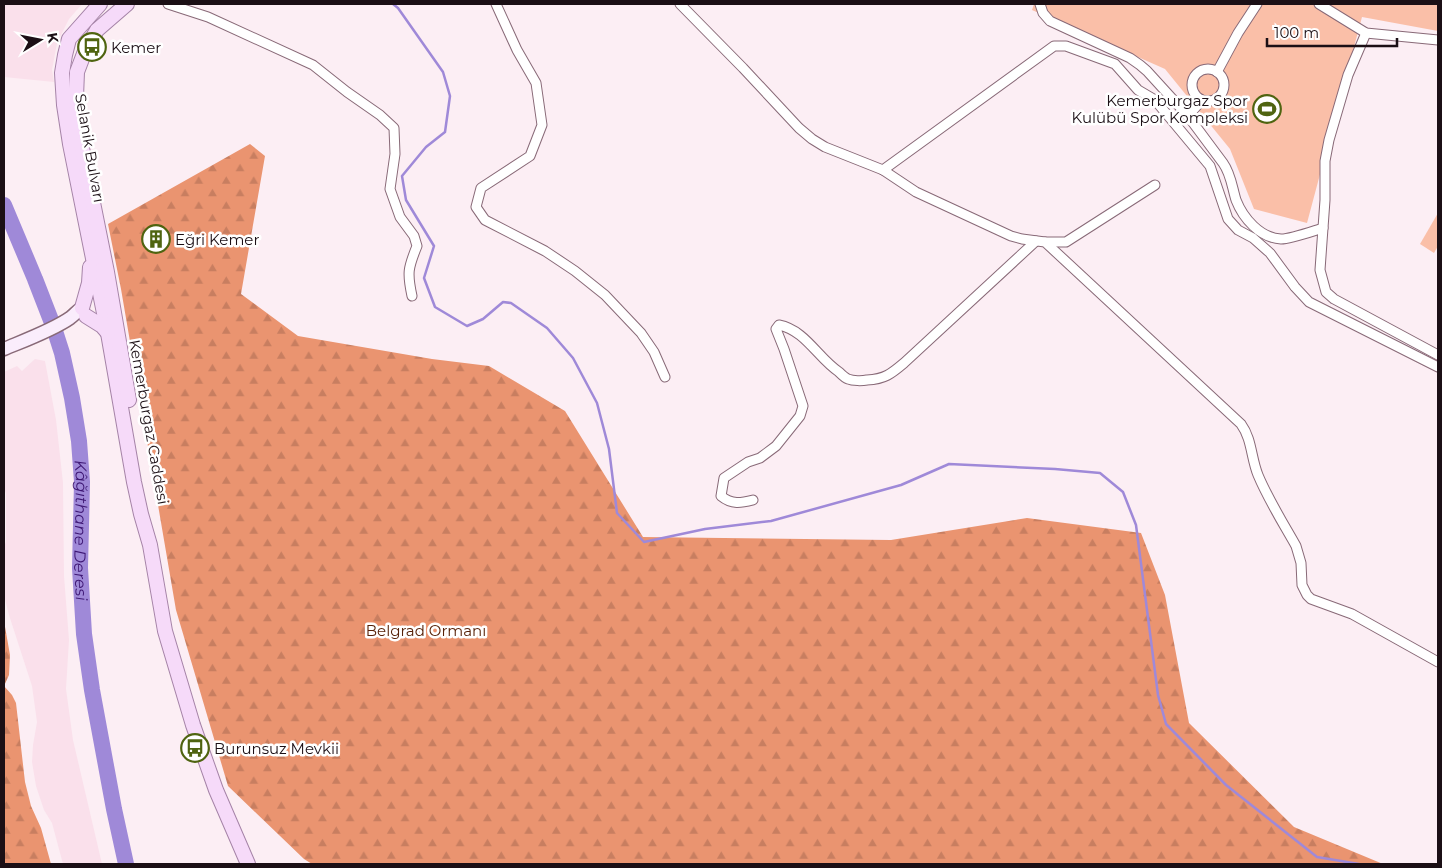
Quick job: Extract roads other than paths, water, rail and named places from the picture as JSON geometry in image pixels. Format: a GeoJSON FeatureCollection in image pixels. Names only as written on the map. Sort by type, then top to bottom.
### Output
{"type":"FeatureCollection","features":[{"type":"Feature","properties":{"kind":"main road","name":"Selanik Bulvarı"},"geometry":{"type":"LineString","coordinates":[[100,4],[69,38],[64,55],[62,73],[64,105],[70,144],[92,250],[106,305]]}},
{"type":"Feature","properties":{"kind":"main road"},"geometry":{"type":"LineString","coordinates":[[98,30],[113,4]]}},
{"type":"Feature","properties":{"kind":"main road","name":"Selanik Bulvarı"},"geometry":{"type":"LineString","coordinates":[[106,305],[76,112],[77,72],[85,51],[98,30],[127,4]]}},
{"type":"Feature","properties":{"kind":"main road"},"geometry":{"type":"LineString","coordinates":[[84,312],[92,250]]}},
{"type":"Feature","properties":{"kind":"main road"},"geometry":{"type":"LineString","coordinates":[[4,349],[84,312],[93,303],[106,305]]}},
{"type":"Feature","properties":{"kind":"main road","name":"Kemerburgaz Caddesi"},"geometry":{"type":"LineString","coordinates":[[106,305],[108,333],[134,482],[150,545],[166,631],[193,726],[216,790],[248,864]]}},
{"type":"Feature","properties":{"kind":"main road","name":"Kemerburgaz Caddesi"},"geometry":{"type":"LineString","coordinates":[[106,305],[144,486],[150,526],[150,545]]}},
{"type":"Feature","properties":{"kind":"main road"},"geometry":{"type":"LineString","coordinates":[[84,312],[108,333]]}},
{"type":"Feature","properties":{"kind":"street"},"geometry":{"type":"LineString","coordinates":[[168,4],[208,17],[313,65],[347,92],[380,114],[394,128],[395,154],[390,189],[400,217],[414,236],[417,246],[408,276],[412,296]]}},
{"type":"Feature","properties":{"kind":"street"},"geometry":{"type":"LineString","coordinates":[[496,4],[536,83],[542,125],[530,156],[481,188],[476,207],[485,220],[545,251],[575,271],[605,296],[640,333],[654,352],[665,377]]}},
{"type":"Feature","properties":{"kind":"street"},"geometry":{"type":"LineString","coordinates":[[680,4],[799,128],[812,139],[825,147],[883,170],[916,192],[1012,236],[1041,242],[1066,242],[1155,185]]}},
{"type":"Feature","properties":{"kind":"street"},"geometry":{"type":"LineString","coordinates":[[1040,4],[1043,13],[1050,21],[1130,58],[1147,71],[1188,116],[1228,170],[1242,213],[1258,230],[1282,239],[1323,228]]}},
{"type":"Feature","properties":{"kind":"street"},"geometry":{"type":"LineString","coordinates":[[1217,72],[1238,33],[1257,4]]}},
{"type":"Feature","properties":{"kind":"street"},"geometry":{"type":"LineString","coordinates":[[1319,4],[1366,33],[1438,40]]}},
{"type":"Feature","properties":{"kind":"street"},"geometry":{"type":"LineString","coordinates":[[1366,33],[1348,75],[1325,160],[1320,270],[1326,292],[1334,299],[1438,354]]}},
{"type":"Feature","properties":{"kind":"street"},"geometry":{"type":"LineString","coordinates":[[883,170],[1054,46],[1066,46],[1082,51],[1115,64],[1138,90],[1155,100],[1210,166],[1228,219],[1238,230],[1253,238],[1270,253],[1295,287],[1309,302],[1438,366]]}},
{"type":"Feature","properties":{"kind":"street"},"geometry":{"type":"LineString","coordinates":[[1212,70],[1217,72],[1224,85],[1221,95],[1212,100],[1202,100],[1193,88],[1194,78],[1202,71],[1212,70]]}},
{"type":"Feature","properties":{"kind":"street"},"geometry":{"type":"LineString","coordinates":[[1188,116],[1202,100]]}},
{"type":"Feature","properties":{"kind":"street"},"geometry":{"type":"LineString","coordinates":[[753,500],[741,502],[728,501],[721,496],[724,478],[748,462],[760,458],[776,446],[800,416],[803,406],[776,329],[779,325],[795,332],[813,347],[831,367],[848,379],[862,381],[879,379],[890,375],[1041,242]]}},
{"type":"Feature","properties":{"kind":"street"},"geometry":{"type":"LineString","coordinates":[[1041,242],[1245,430],[1257,473],[1300,555],[1302,585],[1307,595],[1316,601],[1352,614],[1438,662]]}},
{"type":"Feature","properties":{"kind":"waterway"},"geometry":{"type":"LineString","coordinates":[[393,4],[398,8],[443,72],[450,96],[445,132],[426,147],[402,176],[406,200],[434,246],[424,278],[435,307],[467,326],[483,319],[503,302],[511,303],[547,328],[573,358],[597,403],[609,449],[617,513],[644,542],[705,529],[771,521],[901,485],[949,464],[1100,473],[1123,492],[1136,525],[1158,695],[1166,724],[1226,785],[1317,857],[1359,864]]}},
{"type":"Feature","properties":{"kind":"waterway","name":"Kâğıthane Deresi"},"geometry":{"type":"LineString","coordinates":[[4,205],[54,328],[62,353],[72,398],[79,441],[82,482],[80,568],[84,634],[92,690],[126,864]]}},
{"type":"Feature","properties":{"kind":"place","name":"Kemer"},"geometry":{"type":"Point","coordinates":[92,47]}},
{"type":"Feature","properties":{"kind":"place","name":"Kemerburgaz Spor Kulübü Spor Kompleksi"},"geometry":{"type":"Point","coordinates":[1267,109]}},
{"type":"Feature","properties":{"kind":"place","name":"Eğri Kemer"},"geometry":{"type":"Point","coordinates":[156,239]}},
{"type":"Feature","properties":{"kind":"place","name":"Burunsuz Mevkii"},"geometry":{"type":"Point","coordinates":[195,748]}},
{"type":"Feature","properties":{"kind":"park label","name":"Belgrad Ormanı"},"geometry":{"type":"Point","coordinates":[426,630]}}]}
